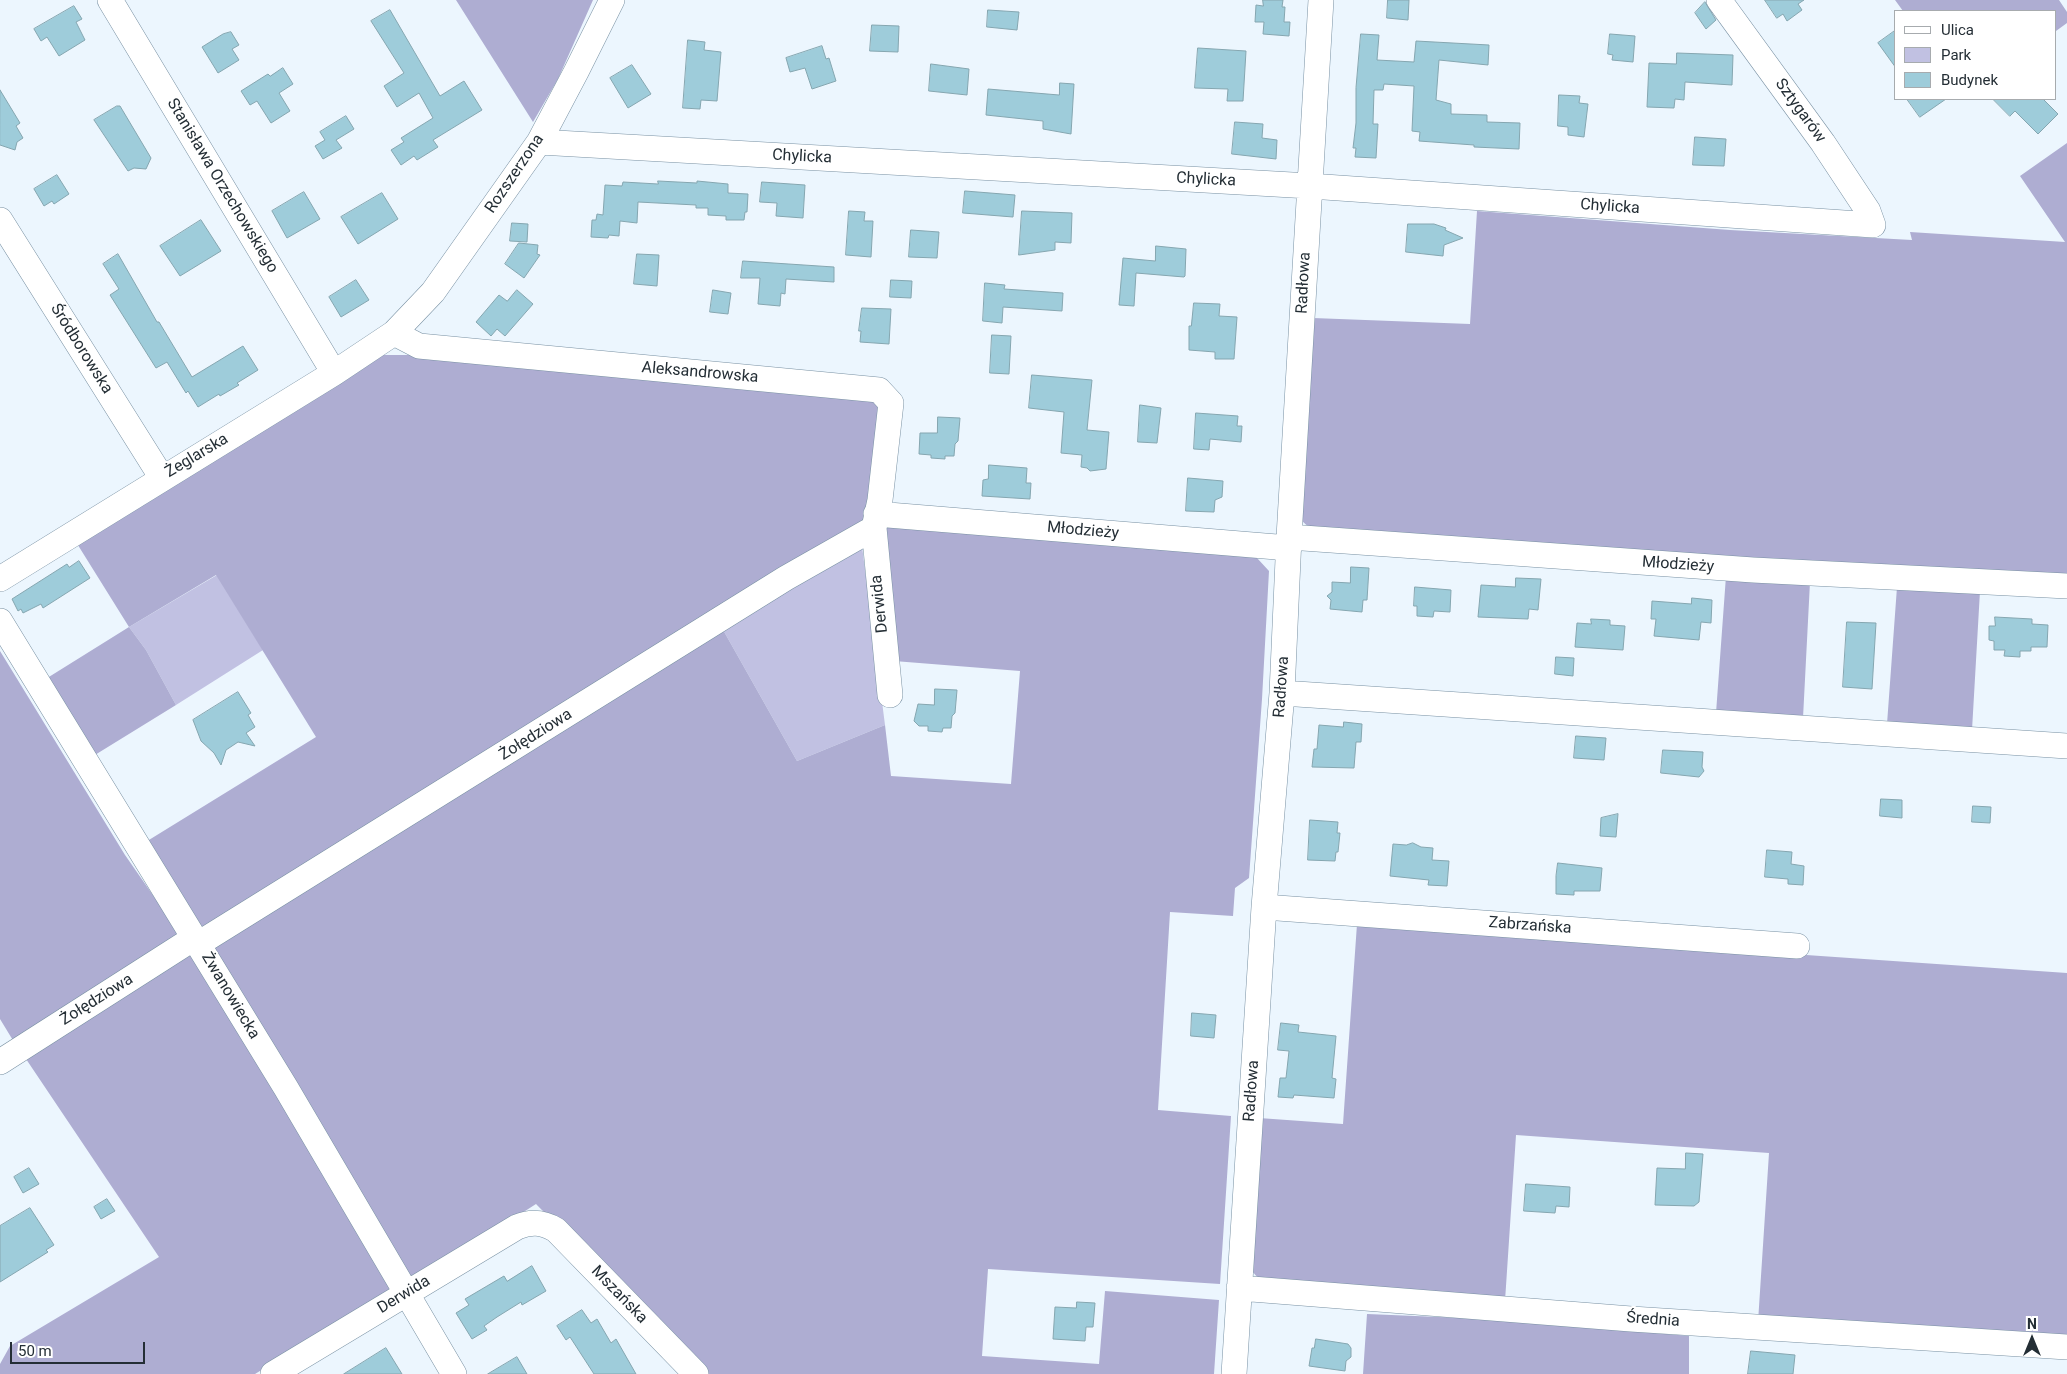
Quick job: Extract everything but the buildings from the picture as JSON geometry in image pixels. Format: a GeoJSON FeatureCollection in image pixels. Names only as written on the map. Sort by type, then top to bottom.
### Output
{"type":"FeatureCollection","features":[{"type":"Feature","properties":{"kind":"street","name":"Stanisława Orzechowskiego"},"geometry":{"type":"LineString","coordinates":[[110,0],[334,373]]}},
{"type":"Feature","properties":{"kind":"street","name":"Radłowa"},"geometry":{"type":"LineString","coordinates":[[1234,1374],[1264,907],[1282,693],[1321,0]]}},
{"type":"Feature","properties":{"kind":"street","name":"Sztygarów"},"geometry":{"type":"LineString","coordinates":[[1719,0],[1823,143],[1868,211],[1873,225]]}},
{"type":"Feature","properties":{"kind":"street","name":"Rozszerzona"},"geometry":{"type":"LineString","coordinates":[[394,333],[433,292],[539,142],[608,3]]}},
{"type":"Feature","properties":{"kind":"street","name":"Chylicka"},"geometry":{"type":"LineString","coordinates":[[539,142],[1310,186],[1873,225]]}},
{"type":"Feature","properties":{"kind":"street","name":"Śródborowska"},"geometry":{"type":"LineString","coordinates":[[0,220],[162,478]]}},
{"type":"Feature","properties":{"kind":"street","name":"Żeglarska"},"geometry":{"type":"LineString","coordinates":[[0,579],[334,373],[394,333]]}},
{"type":"Feature","properties":{"kind":"street","name":"Aleksandrowska"},"geometry":{"type":"LineString","coordinates":[[394,333],[418,346],[880,390],[891,403],[891,410],[880,500],[875,521]]}},
{"type":"Feature","properties":{"kind":"street","name":"Młodzieży"},"geometry":{"type":"LineString","coordinates":[[875,521],[1289,542],[1762,571],[2067,586]]}},
{"type":"Feature","properties":{"kind":"street","name":"Derwida"},"geometry":{"type":"LineString","coordinates":[[875,521],[890,695]]}},
{"type":"Feature","properties":{"kind":"street","name":"Żołędziowa"},"geometry":{"type":"LineString","coordinates":[[0,1062],[196,941],[352,850],[875,521]]}},
{"type":"Feature","properties":{"kind":"street","name":"Żwanowiecka"},"geometry":{"type":"LineString","coordinates":[[0,620],[286,1088],[454,1374]]}},
{"type":"Feature","properties":{"kind":"street"},"geometry":{"type":"LineString","coordinates":[[1282,693],[2067,746]]}},
{"type":"Feature","properties":{"kind":"street","name":"Zabrzańska"},"geometry":{"type":"LineString","coordinates":[[1264,907],[1796,946]]}},
{"type":"Feature","properties":{"kind":"street","name":"Derwida"},"geometry":{"type":"LineString","coordinates":[[273,1374],[517,1227],[526,1223],[537,1223]]}},
{"type":"Feature","properties":{"kind":"street","name":"Mszańska"},"geometry":{"type":"LineString","coordinates":[[537,1223],[548,1225],[556,1230],[696,1374]]}},
{"type":"Feature","properties":{"kind":"street","name":"Średnia"},"geometry":{"type":"LineString","coordinates":[[1239,1288],[1631,1319],[2067,1347]]}},
{"type":"Feature","properties":{"kind":"green space"},"geometry":{"type":"Polygon","coordinates":[[[862,546],[885,725],[797,761],[722,628],[862,546]]]}},
{"type":"Feature","properties":{"kind":"green space"},"geometry":{"type":"Polygon","coordinates":[[[217,575],[263,650],[176,705],[146,650],[129,627],[217,575]]]}},
{"type":"Feature","properties":{"kind":"shaded area"},"geometry":{"type":"Polygon","coordinates":[[[456,0],[593,0],[558,79],[533,122],[456,0]]]}},
{"type":"Feature","properties":{"kind":"shaded area"},"geometry":{"type":"Polygon","coordinates":[[[1895,0],[2059,0],[2067,12],[2067,23],[2057,30],[2057,10],[1902,10],[1895,0]]]}},
{"type":"Feature","properties":{"kind":"shaded area"},"geometry":{"type":"Polygon","coordinates":[[[2067,143],[2067,581],[1314,532],[1301,520],[1313,318],[1470,324],[1477,211],[1730,230],[1912,240],[1910,232],[2065,242],[2020,176],[2067,143]]]}},
{"type":"Feature","properties":{"kind":"shaded area"},"geometry":{"type":"Polygon","coordinates":[[[374,355],[426,355],[881,402],[869,520],[201,935],[144,843],[316,737],[216,575],[129,627],[76,542],[374,355]]]}},
{"type":"Feature","properties":{"kind":"shaded area"},"geometry":{"type":"Polygon","coordinates":[[[879,520],[1257,558],[1269,571],[1249,878],[1235,888],[1233,916],[1170,912],[1158,1110],[1231,1116],[1220,1284],[988,1269],[982,1356],[1099,1364],[1105,1291],[1219,1300],[1214,1374],[703,1374],[536,1204],[413,1283],[208,946],[722,628],[797,761],[885,725],[891,776],[1011,784],[1020,671],[894,661],[879,520]]]}},
{"type":"Feature","properties":{"kind":"shaded area"},"geometry":{"type":"Polygon","coordinates":[[[1726,576],[1810,582],[1803,718],[1716,713],[1726,576]]]}},
{"type":"Feature","properties":{"kind":"shaded area"},"geometry":{"type":"Polygon","coordinates":[[[1897,587],[1980,591],[1972,730],[1887,724],[1897,587]]]}},
{"type":"Feature","properties":{"kind":"shaded area"},"geometry":{"type":"Polygon","coordinates":[[[129,627],[146,650],[176,705],[90,758],[44,680],[129,627]]]}},
{"type":"Feature","properties":{"kind":"shaded area"},"geometry":{"type":"Polygon","coordinates":[[[0,651],[125,855],[182,937],[14,1042],[0,1019],[0,651]]]}},
{"type":"Feature","properties":{"kind":"shaded area"},"geometry":{"type":"Polygon","coordinates":[[[1357,924],[2067,973],[2067,1343],[1758,1322],[1769,1153],[1516,1135],[1505,1301],[1265,1286],[1252,1271],[1259,1118],[1343,1124],[1357,924]]]}},
{"type":"Feature","properties":{"kind":"shaded area"},"geometry":{"type":"Polygon","coordinates":[[[193,947],[393,1289],[255,1374],[0,1374],[0,1364],[10,1346],[159,1257],[22,1053],[193,947]]]}},
{"type":"Feature","properties":{"kind":"shaded area"},"geometry":{"type":"Polygon","coordinates":[[[1367,1314],[1511,1320],[1689,1336],[1689,1374],[1363,1374],[1367,1314]]]}}]}
